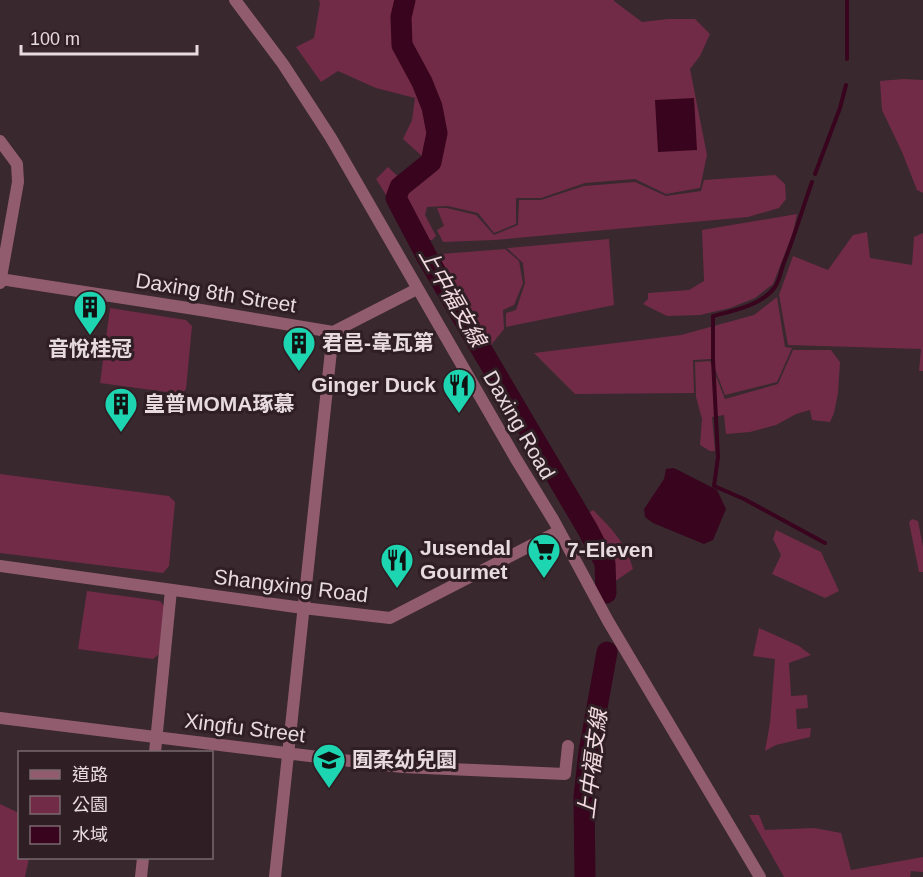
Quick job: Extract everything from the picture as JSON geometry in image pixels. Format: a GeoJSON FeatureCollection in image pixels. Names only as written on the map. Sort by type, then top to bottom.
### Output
{"type":"FeatureCollection","features":[{"type":"Feature","properties":{"kind":"street","name":"Daxing Road"},"geometry":{"type":"LineString","coordinates":[[235,0],[283,64],[331,138],[559,531],[608,621],[760,877]]}},
{"type":"Feature","properties":{"kind":"street"},"geometry":{"type":"LineString","coordinates":[[0,141],[17,164],[18,182],[0,280]]}},
{"type":"Feature","properties":{"kind":"street","name":"Daxing 8th Street"},"geometry":{"type":"LineString","coordinates":[[0,280],[333,332]]}},
{"type":"Feature","properties":{"kind":"street"},"geometry":{"type":"LineString","coordinates":[[275,877],[333,332],[417,289]]}},
{"type":"Feature","properties":{"kind":"street","name":"Shangxing Road"},"geometry":{"type":"LineString","coordinates":[[0,566],[390,618],[559,531]]}},
{"type":"Feature","properties":{"kind":"street"},"geometry":{"type":"LineString","coordinates":[[155,751],[171,590]]}},
{"type":"Feature","properties":{"kind":"street","name":"Xingfu Street"},"geometry":{"type":"LineString","coordinates":[[0,718],[403,767],[565,774],[568,746]]}},
{"type":"Feature","properties":{"kind":"street"},"geometry":{"type":"LineString","coordinates":[[141,877],[143,859]]}},
{"type":"Feature","properties":{"kind":"green space"},"geometry":{"type":"Polygon","coordinates":[[[319,0],[614,0],[642,22],[695,19],[710,34],[700,56],[690,69],[707,155],[700,188],[666,194],[635,179],[585,183],[541,198],[516,198],[516,224],[494,233],[478,213],[448,206],[427,207],[425,215],[436,236],[432,240],[415,241],[376,179],[388,167],[408,186],[432,165],[403,139],[412,120],[415,98],[376,88],[338,71],[321,82],[296,47],[314,38],[319,0]]]}},
{"type":"Feature","properties":{"kind":"green space"},"geometry":{"type":"Polygon","coordinates":[[[923,80],[923,193],[917,190],[882,110],[880,81],[923,80]]]}},
{"type":"Feature","properties":{"kind":"green space"},"geometry":{"type":"Polygon","coordinates":[[[775,175],[785,184],[786,199],[779,208],[748,217],[495,240],[443,242],[437,230],[444,226],[437,208],[476,215],[494,235],[518,225],[519,200],[541,200],[584,186],[635,182],[666,196],[701,191],[704,180],[775,175]]]}},
{"type":"Feature","properties":{"kind":"green space"},"geometry":{"type":"Polygon","coordinates":[[[797,214],[793,233],[773,284],[755,298],[730,308],[700,315],[667,316],[643,304],[648,299],[648,293],[689,290],[704,281],[702,230],[797,214]]]}},
{"type":"Feature","properties":{"kind":"green space"},"geometry":{"type":"Polygon","coordinates":[[[867,232],[870,258],[912,265],[914,237],[923,233],[923,371],[919,371],[921,349],[788,345],[779,295],[793,256],[828,270],[853,235],[867,232]]]}},
{"type":"Feature","properties":{"kind":"green space"},"geometry":{"type":"Polygon","coordinates":[[[609,239],[614,305],[506,327],[506,313],[516,310],[525,283],[523,263],[507,248],[609,239]]]}},
{"type":"Feature","properties":{"kind":"green space"},"geometry":{"type":"Polygon","coordinates":[[[505,249],[519,261],[523,283],[514,305],[503,310],[504,329],[487,350],[432,257],[441,254],[505,249]]]}},
{"type":"Feature","properties":{"kind":"green space"},"geometry":{"type":"Polygon","coordinates":[[[777,297],[785,347],[792,348],[777,382],[725,395],[711,359],[693,360],[694,393],[575,394],[534,353],[681,335],[754,315],[777,297]]]}},
{"type":"Feature","properties":{"kind":"green space"},"geometry":{"type":"Polygon","coordinates":[[[110,308],[186,320],[192,326],[186,389],[181,394],[100,383],[110,308]]]}},
{"type":"Feature","properties":{"kind":"green space"},"geometry":{"type":"Polygon","coordinates":[[[793,350],[831,350],[840,362],[838,393],[830,422],[812,420],[810,410],[796,414],[776,425],[750,432],[726,434],[724,415],[712,417],[715,451],[710,451],[700,445],[702,419],[696,397],[695,362],[710,361],[725,399],[778,384],[793,350]]]}},
{"type":"Feature","properties":{"kind":"green space"},"geometry":{"type":"Polygon","coordinates":[[[0,474],[169,496],[175,502],[169,566],[163,573],[0,553],[0,474]]]}},
{"type":"Feature","properties":{"kind":"green space"},"geometry":{"type":"Polygon","coordinates":[[[593,510],[622,544],[633,569],[611,584],[577,520],[593,510]]]}},
{"type":"Feature","properties":{"kind":"green space"},"geometry":{"type":"Polygon","coordinates":[[[912,519],[918,521],[923,547],[923,572],[919,572],[909,522],[912,519]]]}},
{"type":"Feature","properties":{"kind":"green space"},"geometry":{"type":"Polygon","coordinates":[[[776,530],[821,552],[839,591],[825,598],[772,574],[781,555],[773,539],[776,530]]]}},
{"type":"Feature","properties":{"kind":"green space"},"geometry":{"type":"Polygon","coordinates":[[[87,591],[160,601],[164,606],[159,654],[153,659],[78,649],[87,591]]]}},
{"type":"Feature","properties":{"kind":"green space"},"geometry":{"type":"Polygon","coordinates":[[[759,628],[799,646],[811,655],[789,663],[791,696],[807,695],[808,708],[796,709],[797,729],[811,728],[810,737],[776,745],[765,751],[770,723],[775,659],[753,656],[759,628]]]}},
{"type":"Feature","properties":{"kind":"green space"},"geometry":{"type":"Polygon","coordinates":[[[0,804],[18,813],[18,859],[29,859],[25,877],[0,877],[0,804]]]}},
{"type":"Feature","properties":{"kind":"green space"},"geometry":{"type":"Polygon","coordinates":[[[749,815],[759,815],[765,830],[814,828],[841,833],[851,870],[923,857],[923,872],[911,871],[910,877],[784,877],[749,815]]]}},
{"type":"Feature","properties":{"kind":"water"},"geometry":{"type":"Polygon","coordinates":[[[694,98],[697,150],[658,152],[655,100],[694,98]]]}},
{"type":"Feature","properties":{"kind":"water"},"geometry":{"type":"Polygon","coordinates":[[[674,468],[717,490],[726,509],[713,540],[704,544],[653,523],[645,517],[644,509],[664,479],[666,469],[674,468]]]}},
{"type":"Feature","properties":{"kind":"waterway","name":"上中福支線"},"geometry":{"type":"LineString","coordinates":[[405,0],[401,17],[402,45],[422,82],[432,107],[437,133],[431,162],[400,187],[396,198],[427,257],[588,530],[605,563],[606,593]]}},
{"type":"Feature","properties":{"kind":"waterway"},"geometry":{"type":"LineString","coordinates":[[847,0],[847,59]]}},
{"type":"Feature","properties":{"kind":"waterway"},"geometry":{"type":"LineString","coordinates":[[815,174],[840,108],[846,85]]}},
{"type":"Feature","properties":{"kind":"waterway"},"geometry":{"type":"LineString","coordinates":[[812,182],[775,287],[755,303],[713,316],[718,457],[714,486],[744,499],[825,543]]}},
{"type":"Feature","properties":{"kind":"waterway","name":"上中福支線"},"geometry":{"type":"LineString","coordinates":[[585,877],[584,797],[589,752],[607,652]]}},
{"type":"Feature","properties":{"kind":"place","name":"音悅桂冠"},"geometry":{"type":"Point","coordinates":[90,336]}},
{"type":"Feature","properties":{"kind":"place","name":"君邑-韋瓦第"},"geometry":{"type":"Point","coordinates":[299,372]}},
{"type":"Feature","properties":{"kind":"place","name":"Ginger Duck"},"geometry":{"type":"Point","coordinates":[459,414]}},
{"type":"Feature","properties":{"kind":"place","name":"皇普MOMA琢慕"},"geometry":{"type":"Point","coordinates":[121,433]}},
{"type":"Feature","properties":{"kind":"place","name":"7-Eleven"},"geometry":{"type":"Point","coordinates":[544,579]}},
{"type":"Feature","properties":{"kind":"place","name":"Jusendal Gourmet"},"geometry":{"type":"Point","coordinates":[397,589]}},
{"type":"Feature","properties":{"kind":"place","name":"囿柔幼兒園"},"geometry":{"type":"Point","coordinates":[329,789]}}]}
